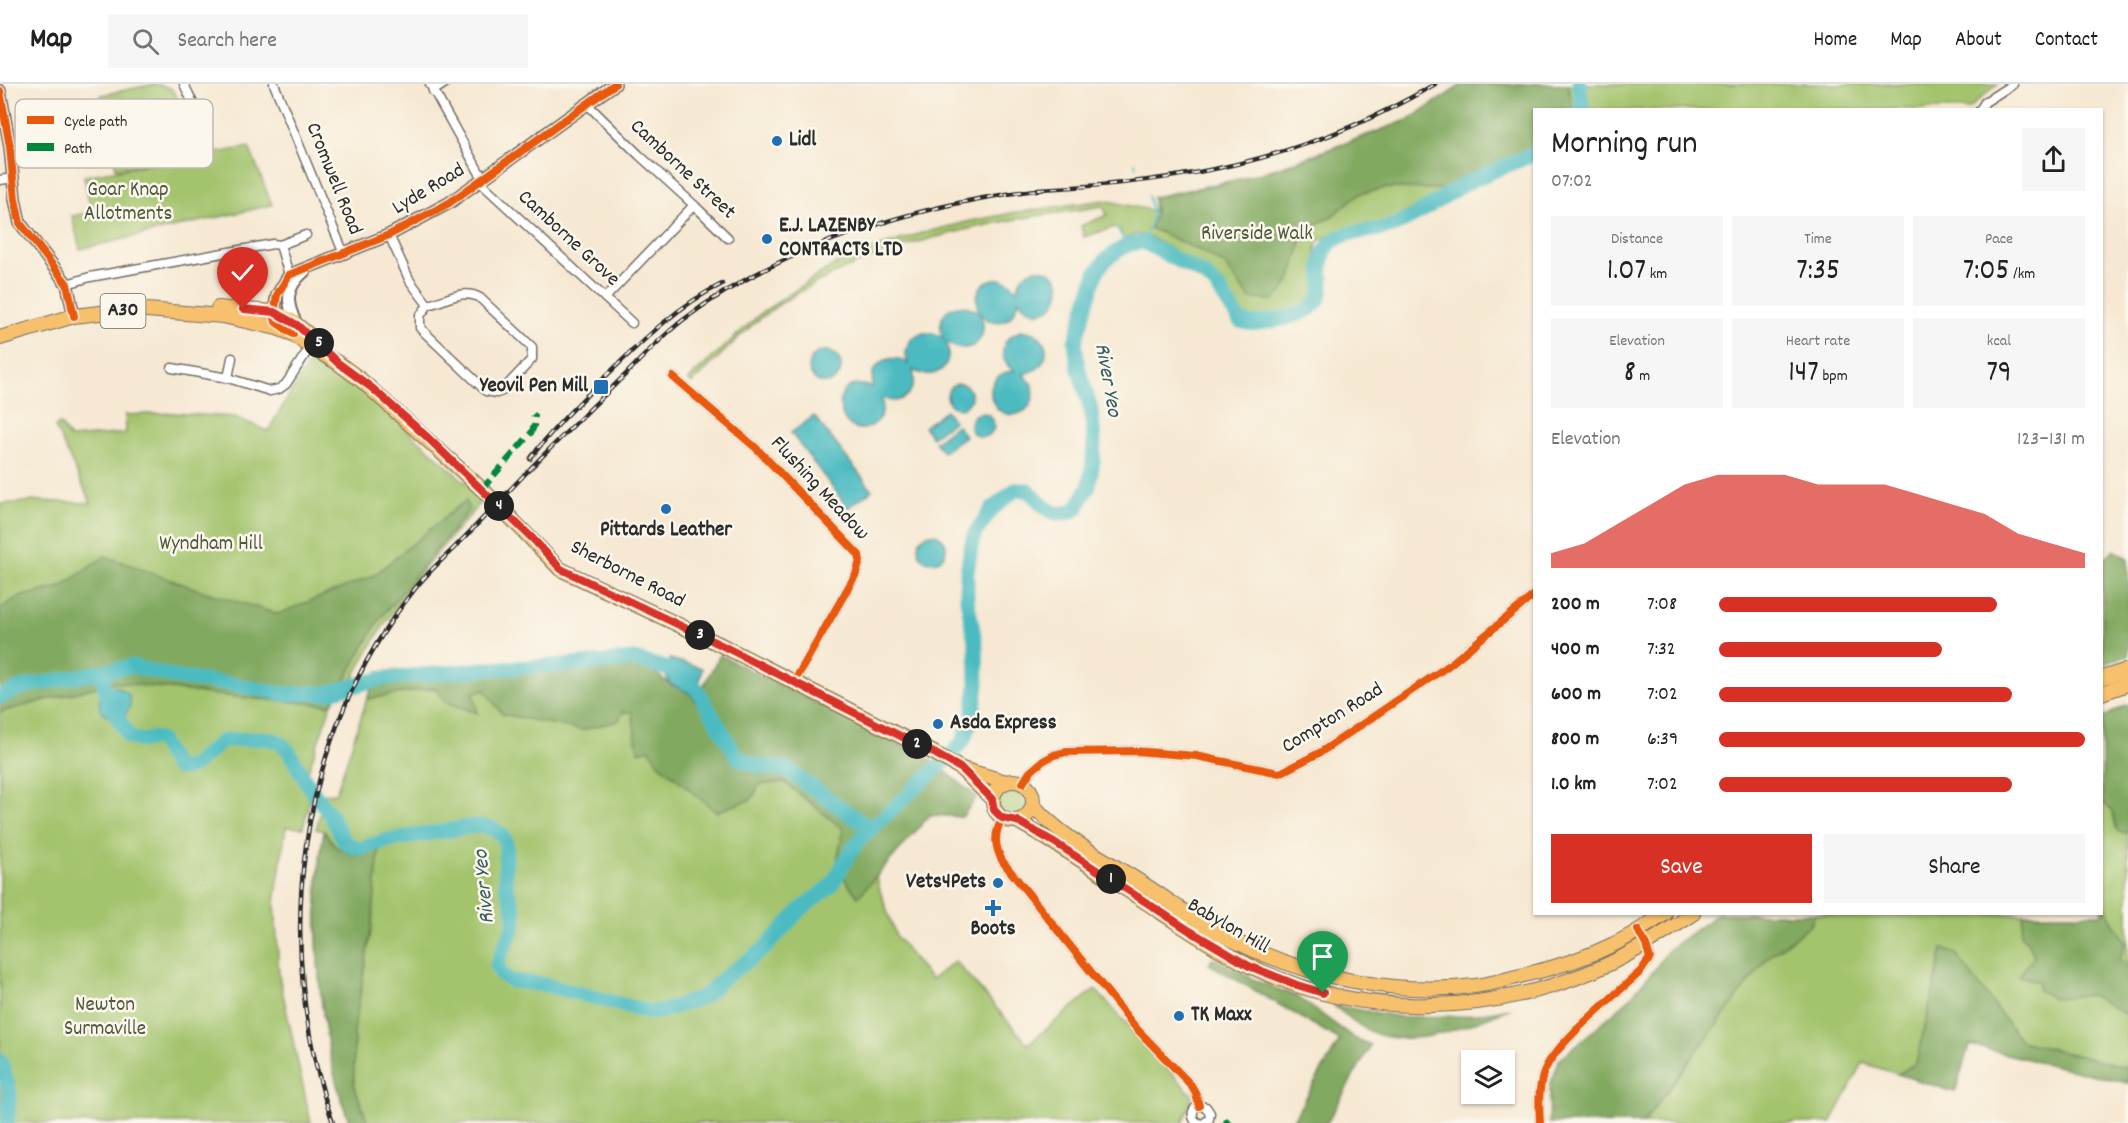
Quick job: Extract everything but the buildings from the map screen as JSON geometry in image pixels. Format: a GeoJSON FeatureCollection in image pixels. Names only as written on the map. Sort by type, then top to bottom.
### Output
{"type":"FeatureCollection","features":[{"type":"Feature","properties":{"kind":"main road","name":"A30"},"geometry":{"type":"LineString","coordinates":[[173,311],[231,308],[280,313],[310,347],[338,363]]}},
{"type":"Feature","properties":{"kind":"main road","name":"A30"},"geometry":{"type":"LineString","coordinates":[[0,338],[74,316],[134,309],[173,311],[223,316],[295,330],[338,363]]}},
{"type":"Feature","properties":{"kind":"main road","name":"Sherborne Road"},"geometry":{"type":"LineString","coordinates":[[338,363],[372,388],[484,491],[561,569],[670,620],[962,769]]}},
{"type":"Feature","properties":{"kind":"main road"},"geometry":{"type":"LineString","coordinates":[[2103,678],[2128,670]]}},
{"type":"Feature","properties":{"kind":"main road"},"geometry":{"type":"LineString","coordinates":[[2103,693],[2128,684]]}},
{"type":"Feature","properties":{"kind":"main road","name":"A30"},"geometry":{"type":"LineString","coordinates":[[962,769],[1006,782],[1023,783]]}},
{"type":"Feature","properties":{"kind":"main road","name":"A30"},"geometry":{"type":"LineString","coordinates":[[962,769],[992,799],[994,810],[1002,818]]}},
{"type":"Feature","properties":{"kind":"main road"},"geometry":{"type":"LineString","coordinates":[[992,799],[997,789],[1006,782]]}},
{"type":"Feature","properties":{"kind":"main road"},"geometry":{"type":"LineString","coordinates":[[1002,818],[1017,821],[1028,816],[1033,805],[1032,793],[1023,783]]}},
{"type":"Feature","properties":{"kind":"main road","name":"Babylon Hill"},"geometry":{"type":"LineString","coordinates":[[1033,805],[1046,821],[1249,966],[1323,993],[1403,1005],[1461,1005],[1534,991],[1582,976],[1646,945],[1692,915]]}},
{"type":"Feature","properties":{"kind":"main road","name":"Babylon Hill"},"geometry":{"type":"LineString","coordinates":[[1017,821],[1178,915],[1303,969],[1349,981],[1431,989],[1477,986],[1565,965],[1615,944],[1663,915]]}},
{"type":"Feature","properties":{"kind":"street"},"geometry":{"type":"LineString","coordinates":[[184,84],[191,99]]}},
{"type":"Feature","properties":{"kind":"street","name":"Cromwell Road"},"geometry":{"type":"LineString","coordinates":[[274,84],[344,254]]}},
{"type":"Feature","properties":{"kind":"street"},"geometry":{"type":"LineString","coordinates":[[431,88],[444,84]]}},
{"type":"Feature","properties":{"kind":"street","name":"Lyde Road"},"geometry":{"type":"LineString","coordinates":[[291,280],[307,268],[389,235],[449,203],[615,84]]}},
{"type":"Feature","properties":{"kind":"street"},"geometry":{"type":"LineString","coordinates":[[1981,108],[1984,102],[2013,84]]}},
{"type":"Feature","properties":{"kind":"street","name":"Camborne Grove"},"geometry":{"type":"LineString","coordinates":[[431,88],[481,180],[632,323]]}},
{"type":"Feature","properties":{"kind":"street"},"geometry":{"type":"LineString","coordinates":[[0,91],[20,223],[67,284],[74,316]]}},
{"type":"Feature","properties":{"kind":"street","name":"Camborne Street"},"geometry":{"type":"LineString","coordinates":[[586,103],[728,238]]}},
{"type":"Feature","properties":{"kind":"street"},"geometry":{"type":"LineString","coordinates":[[0,180],[13,178]]}},
{"type":"Feature","properties":{"kind":"street"},"geometry":{"type":"LineString","coordinates":[[605,298],[694,205]]}},
{"type":"Feature","properties":{"kind":"street"},"geometry":{"type":"LineString","coordinates":[[67,284],[90,277],[237,249],[280,245],[306,235]]}},
{"type":"Feature","properties":{"kind":"street"},"geometry":{"type":"LineString","coordinates":[[389,235],[410,281],[428,304]]}},
{"type":"Feature","properties":{"kind":"street"},"geometry":{"type":"LineString","coordinates":[[261,323],[280,313],[290,291],[291,280],[280,245]]}},
{"type":"Feature","properties":{"kind":"street"},"geometry":{"type":"LineString","coordinates":[[280,313],[277,295],[291,280]]}},
{"type":"Feature","properties":{"kind":"street"},"geometry":{"type":"LineString","coordinates":[[472,293],[532,347],[534,353],[532,359],[502,391],[497,393],[486,391],[420,328],[420,316],[428,304],[472,293]]}},
{"type":"Feature","properties":{"kind":"street"},"geometry":{"type":"LineString","coordinates":[[172,368],[228,378],[270,391],[286,384],[310,347]]}},
{"type":"Feature","properties":{"kind":"street"},"geometry":{"type":"LineString","coordinates":[[228,378],[232,358]]}},
{"type":"Feature","properties":{"kind":"street","name":"Flushing Meadow"},"geometry":{"type":"LineString","coordinates":[[673,377],[756,448],[859,555],[860,561],[856,574],[794,682]]}},
{"type":"Feature","properties":{"kind":"street","name":"Compton Road"},"geometry":{"type":"LineString","coordinates":[[1023,783],[1030,772],[1043,760],[1066,752],[1135,751],[1196,756],[1280,773],[1321,752],[1448,666],[1533,596]]}},
{"type":"Feature","properties":{"kind":"street"},"geometry":{"type":"LineString","coordinates":[[1002,818],[995,838],[998,854],[1003,862],[1136,1028],[1191,1085],[1199,1106]]}},
{"type":"Feature","properties":{"kind":"street"},"geometry":{"type":"LineString","coordinates":[[1540,1123],[1539,1096],[1545,1070],[1558,1050],[1641,971],[1650,958],[1638,930]]}},
{"type":"Feature","properties":{"kind":"street"},"geometry":{"type":"LineString","coordinates":[[1199,1123],[1195,1121],[1192,1114],[1193,1110],[1199,1106],[1206,1107],[1210,1113],[1209,1119],[1204,1123]]}},
{"type":"Feature","properties":{"kind":"green space"},"geometry":{"type":"Polygon","coordinates":[[[155,84],[170,88],[178,99],[102,99],[101,95],[155,84]]]}},
{"type":"Feature","properties":{"kind":"green space","name":"Riverside Walk"},"geometry":{"type":"Polygon","coordinates":[[[1463,84],[1998,84],[1969,108],[1533,108],[1533,149],[1465,177],[1394,221],[1339,230],[1318,241],[1316,247],[1317,282],[1312,298],[1295,312],[1272,319],[1239,317],[1222,288],[1205,269],[1152,238],[1136,234],[1124,239],[1119,229],[1115,227],[1084,237],[1081,226],[1107,215],[1103,206],[985,225],[922,241],[861,262],[832,275],[765,315],[692,383],[688,380],[761,313],[844,258],[922,233],[1012,213],[1104,200],[1154,211],[1153,197],[1249,177],[1411,119],[1463,84]]]}},
{"type":"Feature","properties":{"kind":"green space","name":"Riverside Walk"},"geometry":{"type":"Polygon","coordinates":[[[1463,84],[1568,84],[1573,108],[1533,108],[1533,148],[1474,172],[1444,189],[1387,188],[1359,194],[1331,217],[1304,232],[1291,278],[1282,292],[1273,300],[1250,299],[1225,265],[1201,251],[1150,228],[1155,216],[1154,197],[1226,183],[1286,166],[1410,119],[1463,84]]]}},
{"type":"Feature","properties":{"kind":"green space","name":"Goar Knap Allotments"},"geometry":{"type":"Polygon","coordinates":[[[249,147],[272,205],[80,249],[72,216],[91,212],[84,176],[130,168],[213,168],[213,153],[249,147]]]}},
{"type":"Feature","properties":{"kind":"green space","name":"Wyndham Hill"},"geometry":{"type":"Polygon","coordinates":[[[311,359],[347,383],[355,383],[485,500],[480,501],[408,590],[365,655],[353,679],[344,682],[246,680],[0,684],[0,504],[37,501],[91,503],[55,427],[60,424],[70,438],[126,433],[125,415],[174,413],[235,417],[268,431],[311,359]]]}},
{"type":"Feature","properties":{"kind":"green space"},"geometry":{"type":"Polygon","coordinates":[[[466,500],[469,510],[379,620],[331,705],[236,697],[115,682],[0,712],[0,609],[18,597],[61,587],[105,556],[202,591],[278,614],[373,576],[466,500]]]}},
{"type":"Feature","properties":{"kind":"green space"},"geometry":{"type":"Polygon","coordinates":[[[2114,550],[2128,559],[2128,656],[2103,665],[2103,560],[2114,550]]]}},
{"type":"Feature","properties":{"kind":"green space"},"geometry":{"type":"Polygon","coordinates":[[[630,654],[670,684],[690,693],[695,701],[720,655],[931,760],[977,797],[962,817],[930,815],[858,897],[836,867],[843,829],[784,782],[759,785],[752,799],[716,812],[657,762],[650,749],[638,752],[632,712],[623,712],[618,721],[582,730],[502,714],[485,690],[473,693],[478,713],[445,702],[435,687],[367,699],[377,672],[630,654]]]}},
{"type":"Feature","properties":{"kind":"green space"},"geometry":{"type":"Polygon","coordinates":[[[640,673],[741,773],[784,782],[844,829],[869,841],[880,891],[896,936],[931,980],[955,961],[1028,1044],[1095,989],[1192,1095],[1182,1123],[350,1123],[330,1056],[319,978],[317,901],[324,831],[316,829],[325,794],[336,793],[367,699],[439,687],[640,673]]]}},
{"type":"Feature","properties":{"kind":"green space","name":"Newton Surmaville"},"geometry":{"type":"Polygon","coordinates":[[[115,682],[236,697],[331,705],[303,786],[311,794],[303,828],[286,827],[275,902],[279,976],[311,1123],[0,1123],[0,712],[115,682]]]}},
{"type":"Feature","properties":{"kind":"green space"},"geometry":{"type":"Polygon","coordinates":[[[2128,704],[2128,833],[2117,831],[2113,812],[2103,802],[2103,717],[2128,704]]]}},
{"type":"Feature","properties":{"kind":"green space"},"geometry":{"type":"Polygon","coordinates":[[[1013,789],[1024,793],[1028,804],[1024,815],[1013,819],[1002,815],[998,804],[1002,793],[1013,789]]]}},
{"type":"Feature","properties":{"kind":"green space"},"geometry":{"type":"Polygon","coordinates":[[[2103,802],[2113,812],[2117,831],[2128,833],[2128,1083],[1969,1045],[1955,1092],[1863,1063],[1831,1123],[1643,1123],[1767,958],[1811,924],[1815,915],[2103,915],[2103,802]]]}},
{"type":"Feature","properties":{"kind":"green space"},"geometry":{"type":"Polygon","coordinates":[[[324,831],[336,847],[355,856],[379,850],[372,925],[354,1031],[354,1085],[368,1123],[350,1123],[330,1056],[324,1018],[319,978],[317,901],[324,831]]]}},
{"type":"Feature","properties":{"kind":"green space"},"geometry":{"type":"Polygon","coordinates":[[[2103,902],[2126,942],[2120,959],[2128,964],[2128,1016],[2091,995],[2053,998],[2038,990],[2038,982],[2019,976],[2034,956],[2026,940],[2021,936],[2023,915],[2103,915],[2103,902]]]}},
{"type":"Feature","properties":{"kind":"green space"},"geometry":{"type":"Polygon","coordinates":[[[1716,915],[1815,915],[1811,924],[1767,958],[1643,1123],[1549,1123],[1550,1086],[1559,1060],[1626,1002],[1655,969],[1667,951],[1716,915]]]}},
{"type":"Feature","properties":{"kind":"green space"},"geometry":{"type":"Polygon","coordinates":[[[1943,949],[1956,954],[2021,1041],[2128,1068],[2128,1083],[1969,1045],[1955,1092],[1898,1074],[1916,1063],[1943,949]]]}},
{"type":"Feature","properties":{"kind":"green space"},"geometry":{"type":"Polygon","coordinates":[[[1212,958],[1259,982],[1296,996],[1356,1039],[1371,1045],[1327,1123],[1291,1123],[1340,1040],[1209,964],[1212,958]]]}},
{"type":"Feature","properties":{"kind":"green space"},"geometry":{"type":"Polygon","coordinates":[[[1333,1005],[1401,1017],[1465,1016],[1511,1008],[1447,1032],[1414,1038],[1397,1038],[1367,1030],[1333,1005]]]}},
{"type":"Feature","properties":{"kind":"water"},"geometry":{"type":"Polygon","coordinates":[[[1035,269],[1050,272],[1058,279],[1060,289],[1057,300],[1050,308],[1041,312],[1030,310],[1019,300],[1013,313],[1004,321],[993,322],[980,314],[983,323],[981,338],[970,347],[963,348],[946,342],[948,359],[941,370],[929,374],[913,370],[911,390],[907,395],[896,400],[882,398],[882,412],[874,424],[862,429],[852,427],[845,419],[841,409],[841,398],[846,390],[856,385],[872,387],[873,372],[880,363],[893,358],[908,364],[907,348],[915,337],[928,333],[943,338],[941,320],[949,309],[963,306],[979,312],[977,302],[981,286],[994,279],[1002,279],[1017,290],[1022,276],[1035,269]]]}},
{"type":"Feature","properties":{"kind":"water"},"geometry":{"type":"Polygon","coordinates":[[[1021,331],[1032,332],[1039,337],[1046,350],[1041,365],[1023,374],[1033,388],[1034,394],[1029,407],[1011,415],[1002,412],[996,406],[991,389],[994,381],[1002,374],[1014,371],[1005,361],[1003,349],[1014,334],[1021,331]]]}},
{"type":"Feature","properties":{"kind":"water"},"geometry":{"type":"Polygon","coordinates":[[[825,351],[836,356],[841,367],[836,378],[825,383],[814,378],[809,367],[814,356],[825,351]]]}},
{"type":"Feature","properties":{"kind":"water"},"geometry":{"type":"Polygon","coordinates":[[[959,384],[967,388],[971,396],[967,404],[959,408],[951,404],[947,396],[951,388],[959,384]]]}},
{"type":"Feature","properties":{"kind":"water"},"geometry":{"type":"Polygon","coordinates":[[[946,410],[954,421],[932,437],[924,427],[946,410]]]}},
{"type":"Feature","properties":{"kind":"water"},"geometry":{"type":"Polygon","coordinates":[[[982,413],[990,417],[994,425],[990,433],[982,437],[974,433],[970,425],[974,417],[982,413]]]}},
{"type":"Feature","properties":{"kind":"water"},"geometry":{"type":"Polygon","coordinates":[[[814,416],[872,490],[848,508],[791,433],[814,416]]]}},
{"type":"Feature","properties":{"kind":"water"},"geometry":{"type":"Polygon","coordinates":[[[957,425],[965,436],[943,452],[935,442],[957,425]]]}},
{"type":"Feature","properties":{"kind":"water"},"geometry":{"type":"Polygon","coordinates":[[[932,534],[942,538],[946,548],[942,558],[932,562],[922,558],[918,548],[922,538],[932,534]]]}},
{"type":"Feature","properties":{"kind":"water"},"geometry":{"type":"Polygon","coordinates":[[[670,659],[702,668],[700,681],[690,693],[670,684],[665,674],[670,659]]]}},
{"type":"Feature","properties":{"kind":"water"},"geometry":{"type":"Polygon","coordinates":[[[103,687],[118,687],[128,694],[130,707],[122,718],[115,719],[100,710],[99,701],[103,687]]]}},
{"type":"Feature","properties":{"kind":"waterway","name":"River Yeo"},"geometry":{"type":"LineString","coordinates":[[1579,84],[1583,108]]}},
{"type":"Feature","properties":{"kind":"waterway","name":"River Yeo"},"geometry":{"type":"LineString","coordinates":[[101,673],[110,705],[130,738],[144,741],[154,738],[160,740],[178,768],[185,769],[193,766],[220,743],[227,740],[264,738],[282,744],[288,750],[311,790],[330,814],[344,841],[355,848],[475,826],[499,832],[506,844],[506,883],[515,918],[513,929],[497,966],[501,974],[512,981],[546,985],[647,1011],[660,1012],[703,997],[725,977],[763,950],[801,909],[831,886],[860,839],[949,757],[963,741],[973,716],[977,684],[976,646],[967,599],[967,573],[975,533],[992,509],[1015,490],[1028,490],[1049,510],[1061,514],[1076,509],[1089,486],[1094,440],[1091,409],[1078,367],[1075,342],[1096,273],[1106,259],[1127,245],[1143,242],[1203,274],[1216,285],[1240,321],[1262,323],[1276,320],[1299,314],[1313,306],[1320,296],[1324,252],[1338,238],[1399,223],[1463,185],[1533,154]]}},
{"type":"Feature","properties":{"kind":"waterway"},"geometry":{"type":"LineString","coordinates":[[1135,162],[1136,167]]}},
{"type":"Feature","properties":{"kind":"waterway"},"geometry":{"type":"LineString","coordinates":[[1143,242],[1153,215],[1148,196]]}},
{"type":"Feature","properties":{"kind":"waterway"},"geometry":{"type":"LineString","coordinates":[[1117,228],[1127,245]]}},
{"type":"Feature","properties":{"kind":"waterway","name":"River Yeo"},"geometry":{"type":"LineString","coordinates":[[0,697],[22,687],[132,666],[179,678],[232,684],[283,694],[326,693],[380,679],[634,659],[672,670],[696,688],[738,758],[758,766],[786,769],[871,829]]}},
{"type":"Feature","properties":{"kind":"waterway","name":"River Yeo"},"geometry":{"type":"LineString","coordinates":[[0,1060],[10,1092],[7,1123]]}},
{"type":"Feature","properties":{"kind":"railway"},"geometry":{"type":"LineString","coordinates":[[1038,189],[1144,181],[1244,162],[1292,149],[1340,131],[1387,110],[1435,84]]}},
{"type":"Feature","properties":{"kind":"railway"},"geometry":{"type":"LineString","coordinates":[[333,1123],[314,1055],[303,986],[300,916],[306,846],[320,777],[343,711],[374,648],[414,590],[537,461],[660,339],[722,293],[809,249],[855,232],[950,205],[1044,189]]}},
{"type":"Feature","properties":{"kind":"railway"},"geometry":{"type":"LineString","coordinates":[[530,459],[566,416],[646,338],[690,303],[722,284]]}},
{"type":"Feature","properties":{"kind":"marked path"},"geometry":{"type":"LineString","coordinates":[[482,489],[531,433],[534,426],[535,416],[533,414]]}},
{"type":"Feature","properties":{"kind":"marked path"},"geometry":{"type":"LineString","coordinates":[[1225,1119],[1229,1123]]}},
{"type":"Feature","properties":{"kind":"cycle path"},"geometry":{"type":"LineString","coordinates":[[293,334],[276,322],[274,315],[277,295],[289,275],[389,235],[449,203],[615,84]]}},
{"type":"Feature","properties":{"kind":"cycle path"},"geometry":{"type":"LineString","coordinates":[[0,91],[20,223],[67,284],[74,316]]}},
{"type":"Feature","properties":{"kind":"cycle path"},"geometry":{"type":"LineString","coordinates":[[673,377],[756,448],[859,555],[860,561],[856,574],[794,682]]}},
{"type":"Feature","properties":{"kind":"cycle path"},"geometry":{"type":"LineString","coordinates":[[1023,783],[1030,772],[1043,761],[1066,752],[1135,751],[1196,756],[1280,773],[1321,752],[1448,666],[1533,596]]}},
{"type":"Feature","properties":{"kind":"cycle path"},"geometry":{"type":"LineString","coordinates":[[1002,818],[996,840],[1003,862],[1136,1028],[1191,1085],[1199,1106]]}},
{"type":"Feature","properties":{"kind":"cycle path"},"geometry":{"type":"LineString","coordinates":[[1540,1123],[1541,1085],[1550,1061],[1573,1034],[1641,971],[1650,958],[1638,930]]}},
{"type":"Feature","properties":{"kind":"place","name":"Lidl"},"geometry":{"type":"Point","coordinates":[777,141]}},
{"type":"Feature","properties":{"kind":"place","name":"E.J. LAZENBY CONTRACTS LTD"},"geometry":{"type":"Point","coordinates":[767,239]}},
{"type":"Feature","properties":{"kind":"place","name":"Yeovil Pen Mill"},"geometry":{"type":"Point","coordinates":[601,387]}},
{"type":"Feature","properties":{"kind":"place","name":"Pittards Leather"},"geometry":{"type":"Point","coordinates":[666,509]}},
{"type":"Feature","properties":{"kind":"place","name":"Asda Express"},"geometry":{"type":"Point","coordinates":[938,724]}},
{"type":"Feature","properties":{"kind":"place","name":"Vets4Pets"},"geometry":{"type":"Point","coordinates":[998,883]}},
{"type":"Feature","properties":{"kind":"place","name":"Boots"},"geometry":{"type":"Point","coordinates":[993,908]}},
{"type":"Feature","properties":{"kind":"place","name":"TK Maxx"},"geometry":{"type":"Point","coordinates":[1179,1016]}},
{"type":"Feature","properties":{"kind":"route"},"geometry":{"type":"LineString","coordinates":[[243,309],[274,312],[292,321],[317,341],[338,363],[372,388],[426,436],[561,569],[717,643],[934,753],[962,769],[992,799],[994,810],[1002,818],[1012,822],[1017,821],[1054,842],[1190,931],[1249,966],[1323,993]]}}]}
